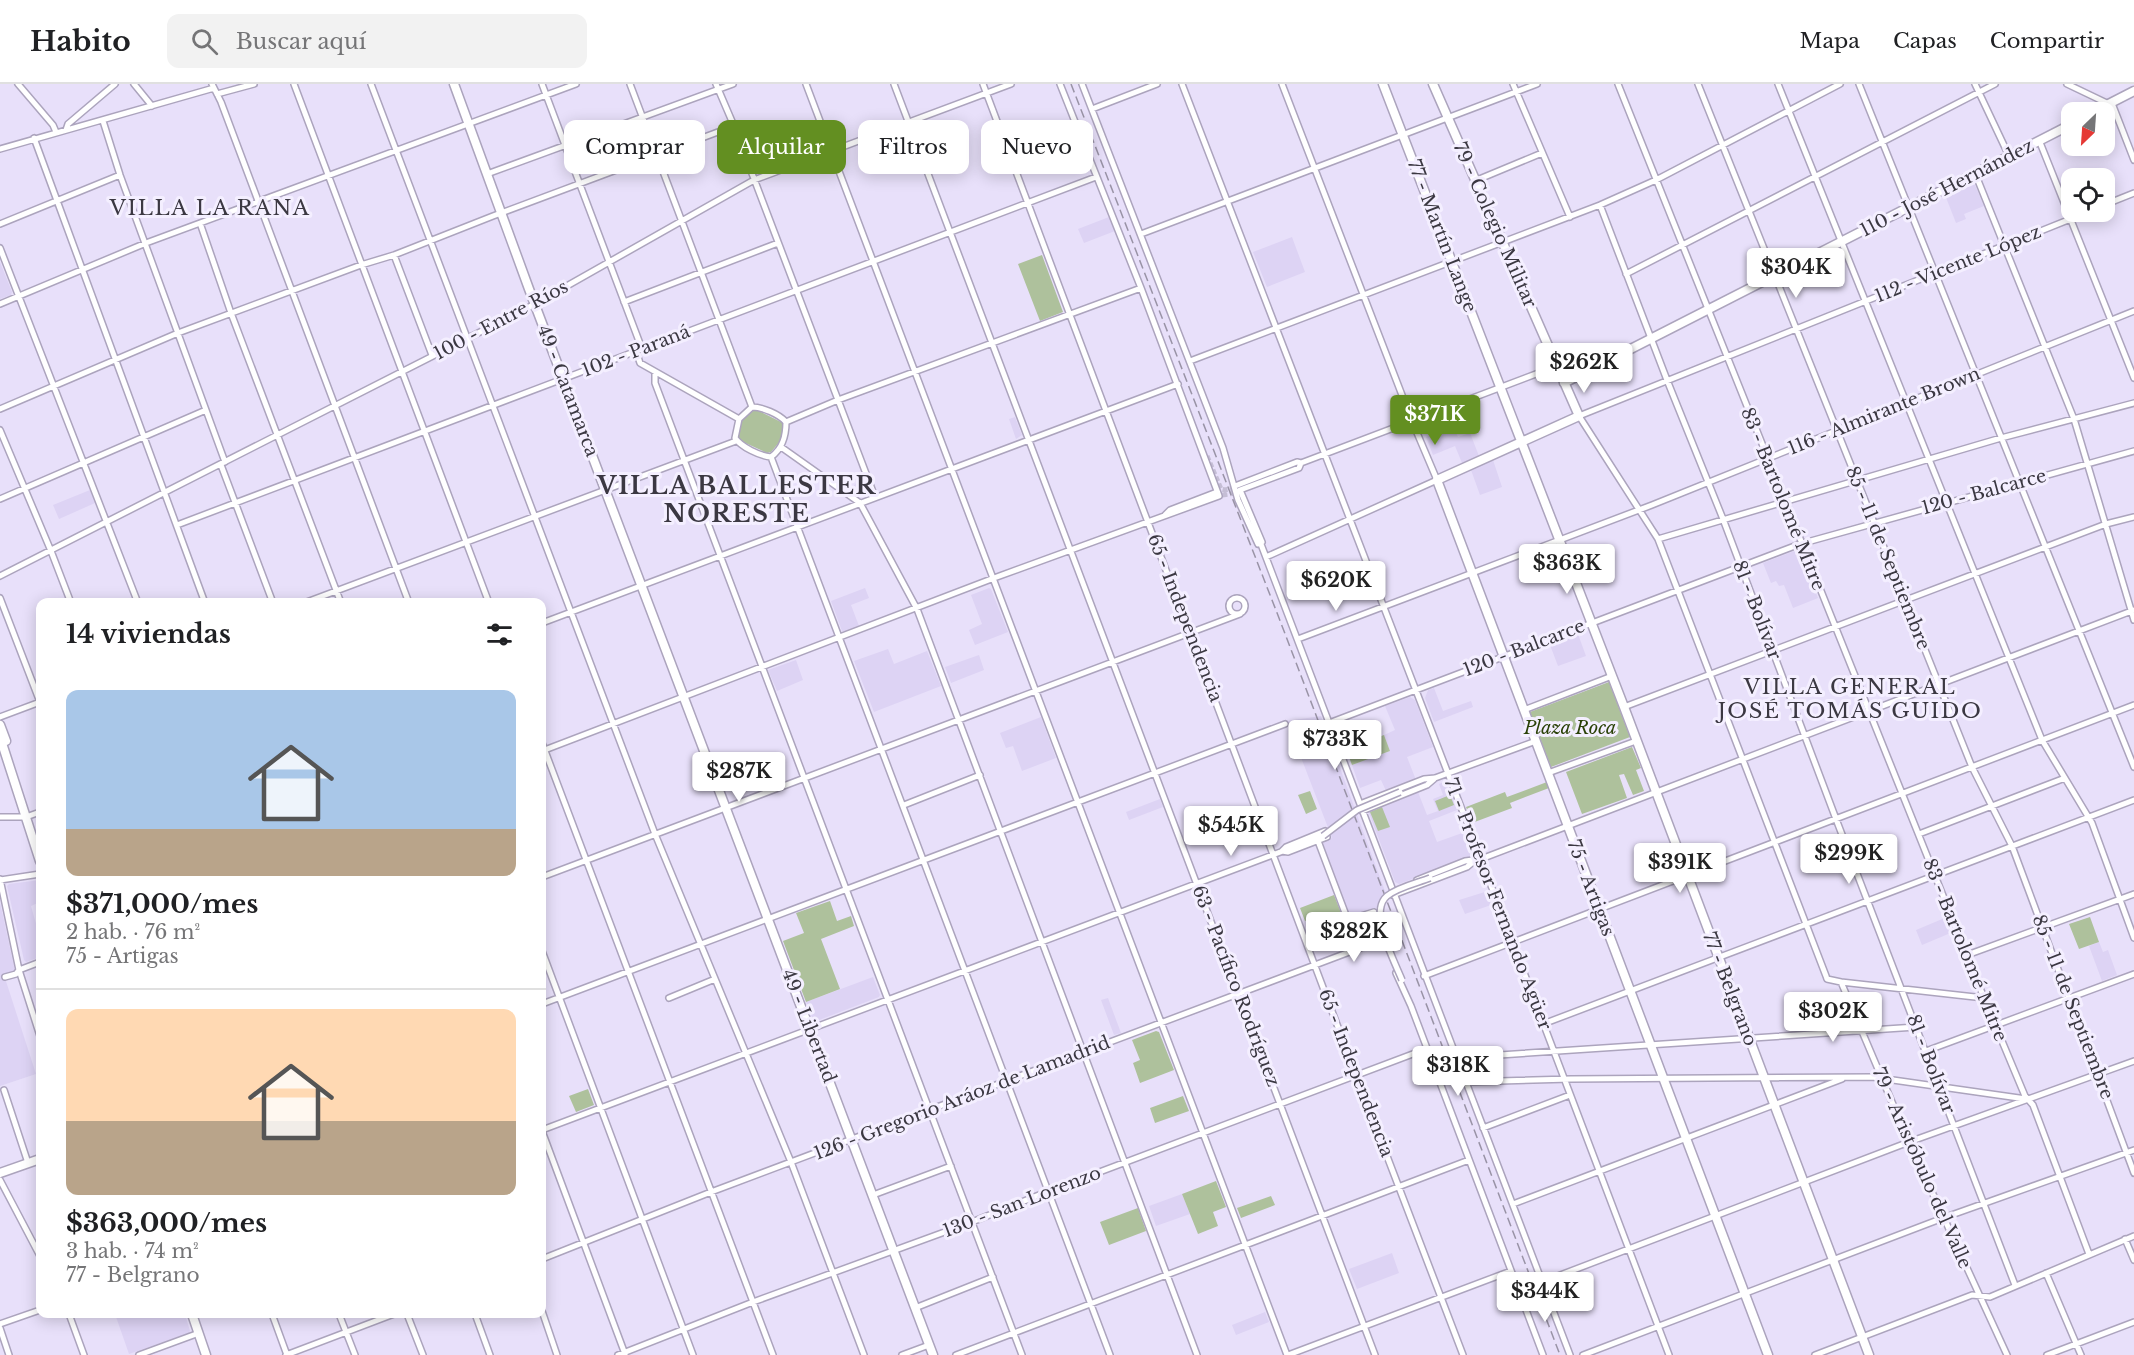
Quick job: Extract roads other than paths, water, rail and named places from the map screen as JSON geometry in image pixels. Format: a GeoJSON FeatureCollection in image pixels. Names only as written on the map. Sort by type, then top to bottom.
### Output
{"type":"FeatureCollection","features":[{"type":"Feature","properties":{"kind":"street"},"geometry":{"type":"LineString","coordinates":[[18,84],[53,125],[56,132]]}},
{"type":"Feature","properties":{"kind":"street"},"geometry":{"type":"LineString","coordinates":[[66,130],[68,124],[115,84]]}},
{"type":"Feature","properties":{"kind":"street"},"geometry":{"type":"LineString","coordinates":[[134,84],[153,106]]}},
{"type":"Feature","properties":{"kind":"street"},"geometry":{"type":"LineString","coordinates":[[0,149],[215,89],[254,84]]}},
{"type":"Feature","properties":{"kind":"street"},"geometry":{"type":"LineString","coordinates":[[294,84],[487,598]]}},
{"type":"Feature","properties":{"kind":"street"},"geometry":{"type":"LineString","coordinates":[[371,84],[613,724],[714,979],[791,1162],[864,1355]]}},
{"type":"Feature","properties":{"kind":"street","name":"49 - Catamarca"},"geometry":{"type":"LineString","coordinates":[[454,84],[535,304],[685,696]]}},
{"type":"Feature","properties":{"kind":"street"},"geometry":{"type":"LineString","coordinates":[[487,174],[564,145],[542,84]]}},
{"type":"Feature","properties":{"kind":"street"},"geometry":{"type":"LineString","coordinates":[[0,304],[146,243],[576,84]]}},
{"type":"Feature","properties":{"kind":"street"},"geometry":{"type":"LineString","coordinates":[[630,84],[644,120]]}},
{"type":"Feature","properties":{"kind":"street"},"geometry":{"type":"LineString","coordinates":[[631,120],[717,87],[733,84]]}},
{"type":"Feature","properties":{"kind":"street"},"geometry":{"type":"LineString","coordinates":[[806,84],[820,120]]}},
{"type":"Feature","properties":{"kind":"street","name":"63 - Pacífico Rodríguez"},"geometry":{"type":"LineString","coordinates":[[894,84],[908,120]]}},
{"type":"Feature","properties":{"kind":"street","name":"65 - Independencia"},"geometry":{"type":"LineString","coordinates":[[983,84],[1463,1355]]}},
{"type":"Feature","properties":{"kind":"street","name":"100 - Entre Ríos"},"geometry":{"type":"LineString","coordinates":[[917,120],[1011,84]]}},
{"type":"Feature","properties":{"kind":"street"},"geometry":{"type":"LineString","coordinates":[[1060,84],[1203,447]]}},
{"type":"Feature","properties":{"kind":"street"},"geometry":{"type":"LineString","coordinates":[[1082,84],[1265,555]]}},
{"type":"Feature","properties":{"kind":"street"},"geometry":{"type":"LineString","coordinates":[[1092,109],[1157,84]]}},
{"type":"Feature","properties":{"kind":"street","name":"71 - Profesor Fernando Agüer"},"geometry":{"type":"LineString","coordinates":[[1182,84],[1351,519],[1448,773],[1478,860],[1512,942],[1669,1355]]}},
{"type":"Feature","properties":{"kind":"street","name":"75 - Artigas"},"geometry":{"type":"LineString","coordinates":[[1282,84],[1437,480],[1768,1355]]}},
{"type":"Feature","properties":{"kind":"street","name":"77 - Martín Lange"},"geometry":{"type":"LineString","coordinates":[[1383,84],[1501,387]]}},
{"type":"Feature","properties":{"kind":"street","name":"79 - Colegio Militar"},"geometry":{"type":"LineString","coordinates":[[1433,84],[1557,366]]}},
{"type":"Feature","properties":{"kind":"street"},"geometry":{"type":"LineString","coordinates":[[1513,84],[1570,216]]}},
{"type":"Feature","properties":{"kind":"street"},"geometry":{"type":"LineString","coordinates":[[1141,234],[1537,84]]}},
{"type":"Feature","properties":{"kind":"street","name":"83 - Bartolomé Mitre"},"geometry":{"type":"LineString","coordinates":[[1618,84],[1800,544],[1903,793],[1984,998],[2027,1100],[2033,1105],[2089,1254]]}},
{"type":"Feature","properties":{"kind":"street","name":"85 - 11 de Septiembre"},"geometry":{"type":"LineString","coordinates":[[1698,84],[1972,767],[2012,846],[2134,1173]]}},
{"type":"Feature","properties":{"kind":"street"},"geometry":{"type":"LineString","coordinates":[[1778,84],[2042,740],[2089,818],[2134,938]]}},
{"type":"Feature","properties":{"kind":"street"},"geometry":{"type":"LineString","coordinates":[[1190,361],[1600,205],[1656,180],[1840,84]]}},
{"type":"Feature","properties":{"kind":"street"},"geometry":{"type":"LineString","coordinates":[[1859,84],[2134,767]]}},
{"type":"Feature","properties":{"kind":"street"},"geometry":{"type":"LineString","coordinates":[[1975,84],[2009,156]]}},
{"type":"Feature","properties":{"kind":"street"},"geometry":{"type":"LineString","coordinates":[[1626,274],[1995,84]]}},
{"type":"Feature","properties":{"kind":"street"},"geometry":{"type":"LineString","coordinates":[[2067,84],[2108,102]]}},
{"type":"Feature","properties":{"kind":"street"},"geometry":{"type":"LineString","coordinates":[[717,87],[731,120]]}},
{"type":"Feature","properties":{"kind":"street"},"geometry":{"type":"LineString","coordinates":[[215,89],[407,598]]}},
{"type":"Feature","properties":{"kind":"street"},"geometry":{"type":"LineString","coordinates":[[2112,102],[2134,91]]}},
{"type":"Feature","properties":{"kind":"street"},"geometry":{"type":"LineString","coordinates":[[2115,111],[2134,160]]}},
{"type":"Feature","properties":{"kind":"street"},"geometry":{"type":"LineString","coordinates":[[103,121],[120,175],[206,410],[271,598]]}},
{"type":"Feature","properties":{"kind":"street","name":"110 - José Hernández"},"geometry":{"type":"LineString","coordinates":[[1564,383],[2061,130]]}},
{"type":"Feature","properties":{"kind":"street"},"geometry":{"type":"LineString","coordinates":[[34,138],[203,598]]}},
{"type":"Feature","properties":{"kind":"street"},"geometry":{"type":"LineString","coordinates":[[2039,141],[2061,196]]}},
{"type":"Feature","properties":{"kind":"street"},"geometry":{"type":"LineString","coordinates":[[1476,180],[1542,153]]}},
{"type":"Feature","properties":{"kind":"street"},"geometry":{"type":"LineString","coordinates":[[1975,173],[2073,419],[2134,620]]}},
{"type":"Feature","properties":{"kind":"street"},"geometry":{"type":"LineString","coordinates":[[576,174],[624,302],[639,350],[640,363],[739,419]]}},
{"type":"Feature","properties":{"kind":"street"},"geometry":{"type":"LineString","coordinates":[[0,409],[178,333],[361,265],[394,255],[607,174]]}},
{"type":"Feature","properties":{"kind":"street"},"geometry":{"type":"LineString","coordinates":[[664,174],[752,407]]}},
{"type":"Feature","properties":{"kind":"street"},"geometry":{"type":"LineString","coordinates":[[752,174],[873,492],[873,498]]}},
{"type":"Feature","properties":{"kind":"street","name":"100 - Entre Ríos"},"geometry":{"type":"LineString","coordinates":[[0,576],[535,304],[754,180],[771,174]]}},
{"type":"Feature","properties":{"kind":"street"},"geometry":{"type":"LineString","coordinates":[[840,174],[1288,1355],[1511,1271]]}},
{"type":"Feature","properties":{"kind":"street","name":"63 - Pacífico Rodríguez"},"geometry":{"type":"LineString","coordinates":[[928,174],[1375,1355]]}},
{"type":"Feature","properties":{"kind":"street"},"geometry":{"type":"LineString","coordinates":[[0,225],[120,175]]}},
{"type":"Feature","properties":{"kind":"street","name":"102 - Paraná"},"geometry":{"type":"LineString","coordinates":[[177,525],[354,456],[564,379],[1096,177]]}},
{"type":"Feature","properties":{"kind":"street"},"geometry":{"type":"LineString","coordinates":[[2115,201],[2134,193]]}},
{"type":"Feature","properties":{"kind":"street","name":"81 - Bolívar"},"geometry":{"type":"LineString","coordinates":[[1600,205],[1667,380],[1724,519],[1836,819],[2015,1285]]}},
{"type":"Feature","properties":{"kind":"street","name":"112 - Vicente López"},"geometry":{"type":"LineString","coordinates":[[1265,555],[1351,519],[1579,416],[2063,222]]}},
{"type":"Feature","properties":{"kind":"street"},"geometry":{"type":"LineString","coordinates":[[2071,222],[2134,378]]}},
{"type":"Feature","properties":{"kind":"street"},"geometry":{"type":"LineString","coordinates":[[200,223],[231,313],[339,598]]}},
{"type":"Feature","properties":{"kind":"street"},"geometry":{"type":"LineString","coordinates":[[624,302],[778,243]]}},
{"type":"Feature","properties":{"kind":"street"},"geometry":{"type":"LineString","coordinates":[[0,248],[136,598]]}},
{"type":"Feature","properties":{"kind":"street"},"geometry":{"type":"LineString","coordinates":[[394,255],[432,356]]}},
{"type":"Feature","properties":{"kind":"street"},"geometry":{"type":"LineString","coordinates":[[786,422],[838,400],[1141,288]]}},
{"type":"Feature","properties":{"kind":"street","name":"116 - Almirante Brown"},"geometry":{"type":"LineString","coordinates":[[1298,639],[1708,483],[2134,311]]}},
{"type":"Feature","properties":{"kind":"street"},"geometry":{"type":"LineString","coordinates":[[1238,488],[1299,468],[1301,464],[1325,454],[1557,366]]}},
{"type":"Feature","properties":{"kind":"street","name":"79 - Aristóbulo del Valle"},"geometry":{"type":"LineString","coordinates":[[1557,366],[1579,416],[1659,539],[1827,979],[1841,982],[1909,1142],[1943,1218],[1982,1296],[2007,1355]]}},
{"type":"Feature","properties":{"kind":"street"},"geometry":{"type":"LineString","coordinates":[[655,372],[656,383],[719,556],[1022,1355]]}},
{"type":"Feature","properties":{"kind":"street"},"geometry":{"type":"LineString","coordinates":[[546,622],[1178,384]]}},
{"type":"Feature","properties":{"kind":"street","name":"77 - Belgrano"},"geometry":{"type":"LineString","coordinates":[[1501,387],[1869,1355]]}},
{"type":"Feature","properties":{"kind":"street"},"geometry":{"type":"LineString","coordinates":[[1659,539],[2001,438],[2134,403]]}},
{"type":"Feature","properties":{"kind":"street"},"geometry":{"type":"LineString","coordinates":[[317,598],[736,441],[765,456],[771,456],[781,447],[786,434],[786,422],[783,418],[758,407],[752,407],[739,419],[735,434],[736,441]]}},
{"type":"Feature","properties":{"kind":"street"},"geometry":{"type":"LineString","coordinates":[[0,499],[206,410]]}},
{"type":"Feature","properties":{"kind":"street"},"geometry":{"type":"LineString","coordinates":[[546,749],[994,578],[1148,521],[1171,515],[1218,494],[1199,447],[1190,415]]}},
{"type":"Feature","properties":{"kind":"street"},"geometry":{"type":"LineString","coordinates":[[0,430],[26,488],[68,598]]}},
{"type":"Feature","properties":{"kind":"street"},"geometry":{"type":"LineString","coordinates":[[781,447],[860,503],[917,609],[1197,1355]]}},
{"type":"Feature","properties":{"kind":"street","name":"120 - Balcarce"},"geometry":{"type":"LineString","coordinates":[[1329,723],[1800,544],[2134,451]]}},
{"type":"Feature","properties":{"kind":"street"},"geometry":{"type":"LineString","coordinates":[[771,456],[1110,1355]]}},
{"type":"Feature","properties":{"kind":"street"},"geometry":{"type":"LineString","coordinates":[[1624,707],[2106,524],[2134,517]]}},
{"type":"Feature","properties":{"kind":"street"},"geometry":{"type":"LineString","coordinates":[[1259,539],[1570,1355]]}},
{"type":"Feature","properties":{"kind":"street"},"geometry":{"type":"LineString","coordinates":[[0,597],[36,692]]}},
{"type":"Feature","properties":{"kind":"street"},"geometry":{"type":"LineString","coordinates":[[546,876],[1190,632],[1232,614],[1240,614],[1245,607],[1240,599],[1231,602],[1232,614]]}},
{"type":"Feature","properties":{"kind":"street"},"geometry":{"type":"LineString","coordinates":[[1543,1355],[1380,922],[1381,906],[1384,900],[1391,894],[1430,878],[1567,825],[2133,611]]}},
{"type":"Feature","properties":{"kind":"street"},"geometry":{"type":"LineString","coordinates":[[1524,710],[1612,675]]}},
{"type":"Feature","properties":{"kind":"street","name":"49 - Libertad"},"geometry":{"type":"LineString","coordinates":[[685,696],[933,1355]]}},
{"type":"Feature","properties":{"kind":"street"},"geometry":{"type":"LineString","coordinates":[[0,717],[36,704]]}},
{"type":"Feature","properties":{"kind":"street"},"geometry":{"type":"LineString","coordinates":[[1424,976],[2134,705]]}},
{"type":"Feature","properties":{"kind":"street"},"geometry":{"type":"LineString","coordinates":[[546,1002],[1285,723]]}},
{"type":"Feature","properties":{"kind":"street"},"geometry":{"type":"LineString","coordinates":[[0,725],[4,750]]}},
{"type":"Feature","properties":{"kind":"street"},"geometry":{"type":"LineString","coordinates":[[0,737],[36,838]]}},
{"type":"Feature","properties":{"kind":"street"},"geometry":{"type":"LineString","coordinates":[[546,1129],[1274,854],[1320,839],[1357,810],[1435,778],[1536,741]]}},
{"type":"Feature","properties":{"kind":"street"},"geometry":{"type":"LineString","coordinates":[[1548,773],[1636,741]]}},
{"type":"Feature","properties":{"kind":"street"},"geometry":{"type":"LineString","coordinates":[[546,758],[773,1355]]}},
{"type":"Feature","properties":{"kind":"street"},"geometry":{"type":"LineString","coordinates":[[904,805],[980,775]]}},
{"type":"Feature","properties":{"kind":"street"},"geometry":{"type":"LineString","coordinates":[[1360,804],[1424,779],[1435,778]]}},
{"type":"Feature","properties":{"kind":"street"},"geometry":{"type":"LineString","coordinates":[[1362,811],[1427,785],[1435,778]]}},
{"type":"Feature","properties":{"kind":"street"},"geometry":{"type":"LineString","coordinates":[[1919,834],[2065,778]]}},
{"type":"Feature","properties":{"kind":"street"},"geometry":{"type":"LineString","coordinates":[[1543,1024],[2134,800]]}},
{"type":"Feature","properties":{"kind":"street"},"geometry":{"type":"LineString","coordinates":[[0,818],[28,817],[36,814]]}},
{"type":"Feature","properties":{"kind":"street"},"geometry":{"type":"LineString","coordinates":[[28,817],[36,846]]}},
{"type":"Feature","properties":{"kind":"street"},"geometry":{"type":"LineString","coordinates":[[1320,839],[1347,918],[1351,919],[1374,912],[1411,1006]]}},
{"type":"Feature","properties":{"kind":"street"},"geometry":{"type":"LineString","coordinates":[[1392,892],[1465,861],[1478,860]]}},
{"type":"Feature","properties":{"kind":"street"},"geometry":{"type":"LineString","coordinates":[[36,875],[0,880],[19,970],[36,1023]]}},
{"type":"Feature","properties":{"kind":"street"},"geometry":{"type":"LineString","coordinates":[[1967,955],[2134,894]]}},
{"type":"Feature","properties":{"kind":"street","name":"126 - Gregorio Aráoz de Lamadrid"},"geometry":{"type":"LineString","coordinates":[[546,1257],[711,1192],[1384,939]]}},
{"type":"Feature","properties":{"kind":"street"},"geometry":{"type":"LineString","coordinates":[[546,962],[693,1355]]}},
{"type":"Feature","properties":{"kind":"street"},"geometry":{"type":"LineString","coordinates":[[5,977],[36,964]]}},
{"type":"Feature","properties":{"kind":"street"},"geometry":{"type":"LineString","coordinates":[[1926,1051],[2134,974]]}},
{"type":"Feature","properties":{"kind":"street"},"geometry":{"type":"LineString","coordinates":[[669,998],[714,979]]}},
{"type":"Feature","properties":{"kind":"street"},"geometry":{"type":"LineString","coordinates":[[1841,982],[1984,998]]}},
{"type":"Feature","properties":{"kind":"street"},"geometry":{"type":"LineString","coordinates":[[1455,1058],[1916,1027]]}},
{"type":"Feature","properties":{"kind":"street","name":"130 - San Lorenzo"},"geometry":{"type":"LineString","coordinates":[[622,1354],[753,1302],[972,1222],[1426,1049]]}},
{"type":"Feature","properties":{"kind":"street"},"geometry":{"type":"LineString","coordinates":[[1542,1282],[1909,1142],[2134,1061]]}},
{"type":"Feature","properties":{"kind":"street"},"geometry":{"type":"LineString","coordinates":[[1465,1082],[1663,1078],[1881,1078],[2027,1100]]}},
{"type":"Feature","properties":{"kind":"street"},"geometry":{"type":"LineString","coordinates":[[1513,1204],[1845,1078]]}},
{"type":"Feature","properties":{"kind":"street"},"geometry":{"type":"LineString","coordinates":[[4,1090],[28,1163]]}},
{"type":"Feature","properties":{"kind":"street"},"geometry":{"type":"LineString","coordinates":[[1483,1128],[1570,1095]]}},
{"type":"Feature","properties":{"kind":"street"},"geometry":{"type":"LineString","coordinates":[[546,1141],[622,1354]]}},
{"type":"Feature","properties":{"kind":"street"},"geometry":{"type":"LineString","coordinates":[[1583,1355],[1943,1218],[2134,1150]]}},
{"type":"Feature","properties":{"kind":"street"},"geometry":{"type":"LineString","coordinates":[[956,1355],[1469,1160]]}},
{"type":"Feature","properties":{"kind":"street"},"geometry":{"type":"LineString","coordinates":[[0,1173],[36,1161]]}},
{"type":"Feature","properties":{"kind":"street"},"geometry":{"type":"LineString","coordinates":[[873,1195],[951,1166]]}},
{"type":"Feature","properties":{"kind":"street"},"geometry":{"type":"LineString","coordinates":[[0,1180],[36,1248]]}},
{"type":"Feature","properties":{"kind":"street"},"geometry":{"type":"LineString","coordinates":[[1815,1355],[1972,1295],[1990,1298],[2015,1285],[2134,1236]]}},
{"type":"Feature","properties":{"kind":"street"},"geometry":{"type":"LineString","coordinates":[[2125,1239],[2134,1260]]}},
{"type":"Feature","properties":{"kind":"street"},"geometry":{"type":"LineString","coordinates":[[2046,1273],[2081,1355]]}},
{"type":"Feature","properties":{"kind":"street"},"geometry":{"type":"LineString","coordinates":[[915,1308],[993,1277]]}},
{"type":"Feature","properties":{"kind":"street"},"geometry":{"type":"LineString","coordinates":[[9,1355],[0,1326],[36,1312]]}},
{"type":"Feature","properties":{"kind":"street"},"geometry":{"type":"LineString","coordinates":[[70,1318],[84,1355]]}},
{"type":"Feature","properties":{"kind":"street"},"geometry":{"type":"LineString","coordinates":[[189,1318],[206,1355]]}},
{"type":"Feature","properties":{"kind":"street"},"geometry":{"type":"LineString","coordinates":[[193,1318],[200,1355]]}},
{"type":"Feature","properties":{"kind":"street"},"geometry":{"type":"LineString","coordinates":[[273,1318],[287,1355],[383,1318]]}},
{"type":"Feature","properties":{"kind":"street"},"geometry":{"type":"LineString","coordinates":[[341,1318],[355,1355]]}},
{"type":"Feature","properties":{"kind":"street"},"geometry":{"type":"LineString","coordinates":[[409,1318],[423,1355]]}},
{"type":"Feature","properties":{"kind":"street"},"geometry":{"type":"LineString","coordinates":[[476,1318],[490,1355]]}},
{"type":"Feature","properties":{"kind":"street"},"geometry":{"type":"LineString","coordinates":[[544,1318],[557,1355]]}},
{"type":"Feature","properties":{"kind":"street"},"geometry":{"type":"LineString","coordinates":[[2047,1355],[2134,1322]]}},
{"type":"Feature","properties":{"kind":"street"},"geometry":{"type":"LineString","coordinates":[[139,1355],[196,1334]]}},
{"type":"Feature","properties":{"kind":"street"},"geometry":{"type":"LineString","coordinates":[[902,1355],[929,1345]]}},
{"type":"Feature","properties":{"kind":"tunnel"},"geometry":{"type":"LineString","coordinates":[[1207,456],[1221,489],[1238,487]]}},
{"type":"Feature","properties":{"kind":"tunnel"},"geometry":{"type":"LineString","coordinates":[[1250,483],[1301,463]]}},
{"type":"Feature","properties":{"kind":"tunnel"},"geometry":{"type":"LineString","coordinates":[[1215,496],[1236,493],[1244,505]]}},
{"type":"Feature","properties":{"kind":"railway"},"geometry":{"type":"LineString","coordinates":[[1071,84],[1279,618],[1560,1355]]}},
{"type":"Feature","properties":{"kind":"district","name":"VILLA LA RANA"},"geometry":{"type":"Point","coordinates":[210,208]}},
{"type":"Feature","properties":{"kind":"district","name":"VILLA BALLESTER NORESTE"},"geometry":{"type":"Point","coordinates":[737,499]}},
{"type":"Feature","properties":{"kind":"district","name":"VILLA GENERAL JOSÉ TOMÁS GUIDO"},"geometry":{"type":"Point","coordinates":[1850,699]}},
{"type":"Feature","properties":{"kind":"park label","name":"Plaza Roca"},"geometry":{"type":"Point","coordinates":[1570,728]}}]}
